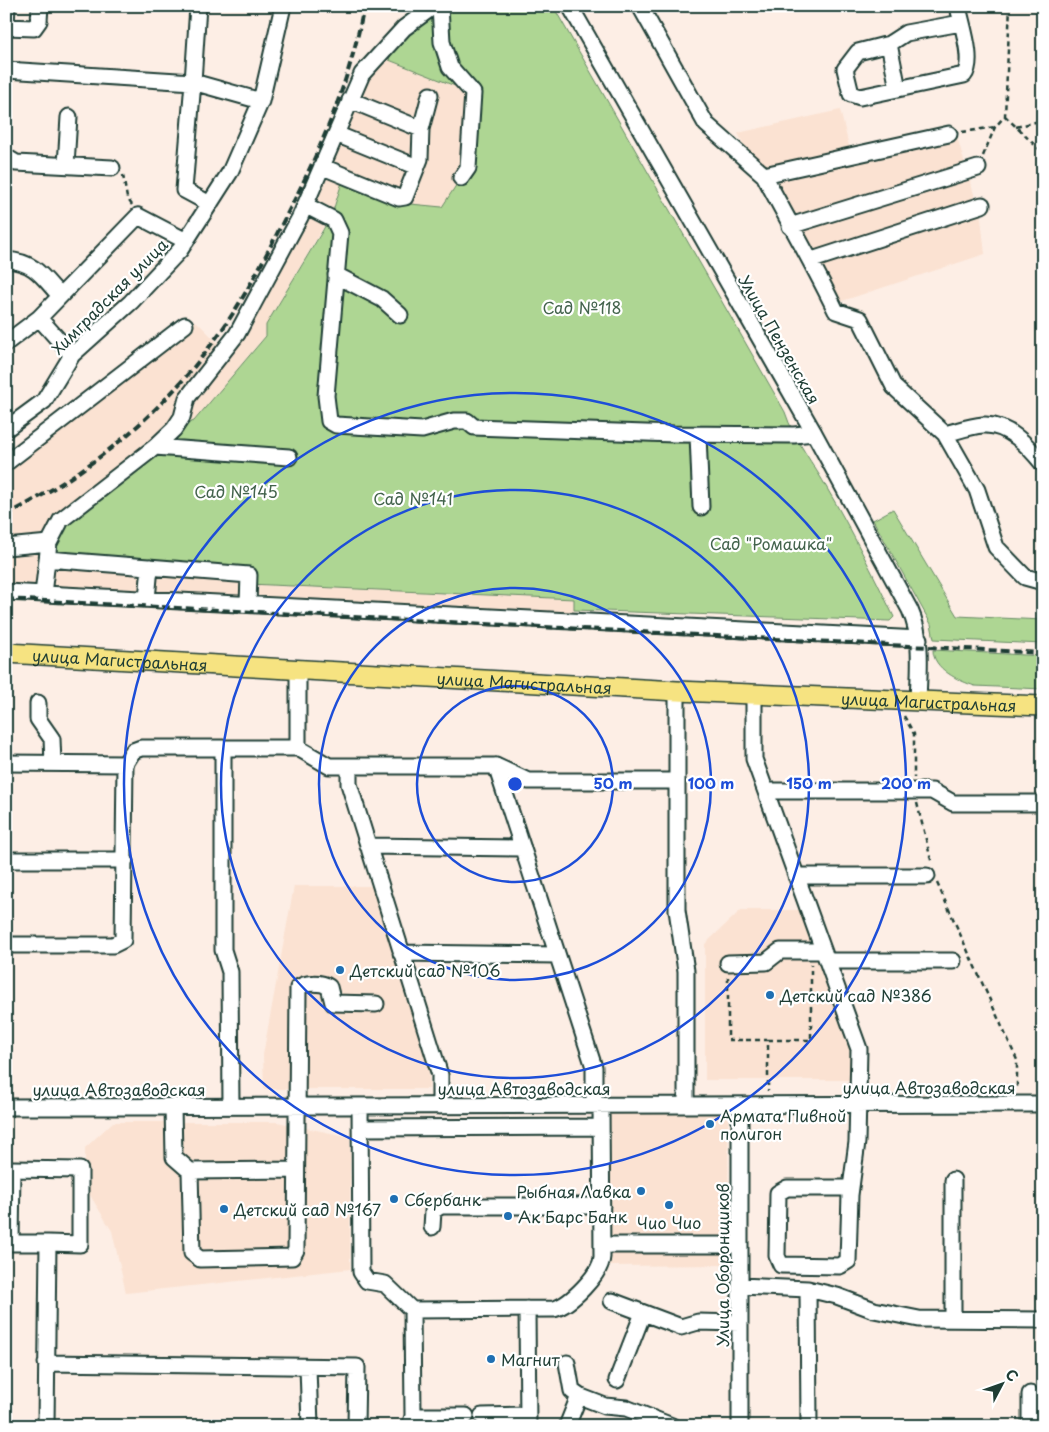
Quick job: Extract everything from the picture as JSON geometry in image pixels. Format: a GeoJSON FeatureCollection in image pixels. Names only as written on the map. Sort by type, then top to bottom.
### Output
{"type":"FeatureCollection","features":[{"type":"Feature","properties":{"kind":"main road","name":"улица Магистральная"},"geometry":{"type":"LineString","coordinates":[[6,653],[677,691],[1043,706]]}},
{"type":"Feature","properties":{"kind":"street"},"geometry":{"type":"LineString","coordinates":[[7,6],[6,26],[34,28],[39,21],[40,6]]}},
{"type":"Feature","properties":{"kind":"street"},"geometry":{"type":"LineString","coordinates":[[198,6],[184,190],[210,204]]}},
{"type":"Feature","properties":{"kind":"street","name":"Химградская улица"},"geometry":{"type":"LineString","coordinates":[[6,429],[44,401],[72,355],[131,302],[180,250],[186,241],[230,172],[261,101],[283,6]]}},
{"type":"Feature","properties":{"kind":"street"},"geometry":{"type":"LineString","coordinates":[[43,594],[49,543],[61,520],[74,507],[155,447],[174,430],[182,417],[187,398],[237,334],[306,205],[362,74],[389,42],[434,6]]}},
{"type":"Feature","properties":{"kind":"street"},"geometry":{"type":"LineString","coordinates":[[440,6],[442,42],[450,67],[473,93],[468,168],[461,178]]}},
{"type":"Feature","properties":{"kind":"street","name":"Улица Пензенская"},"geometry":{"type":"LineString","coordinates":[[570,6],[814,433],[910,610],[919,639],[918,701]]}},
{"type":"Feature","properties":{"kind":"street"},"geometry":{"type":"LineString","coordinates":[[640,6],[706,124],[764,176],[790,226],[812,260],[836,311],[860,319],[894,387],[945,434],[977,490],[996,547],[1025,577],[1043,582]]}},
{"type":"Feature","properties":{"kind":"street"},"geometry":{"type":"LineString","coordinates":[[958,6],[969,63],[964,75],[855,97],[849,89],[846,69],[858,52],[889,44],[906,33],[961,23]]}},
{"type":"Feature","properties":{"kind":"street"},"geometry":{"type":"LineString","coordinates":[[889,44],[898,89]]}},
{"type":"Feature","properties":{"kind":"street"},"geometry":{"type":"LineString","coordinates":[[6,70],[193,82],[261,101]]}},
{"type":"Feature","properties":{"kind":"street"},"geometry":{"type":"LineString","coordinates":[[323,167],[402,198],[408,194],[420,159],[421,129],[430,95]]}},
{"type":"Feature","properties":{"kind":"street"},"geometry":{"type":"LineString","coordinates":[[350,100],[421,129]]}},
{"type":"Feature","properties":{"kind":"street"},"geometry":{"type":"LineString","coordinates":[[66,165],[69,117]]}},
{"type":"Feature","properties":{"kind":"street"},"geometry":{"type":"LineString","coordinates":[[336,134],[417,167]]}},
{"type":"Feature","properties":{"kind":"street"},"geometry":{"type":"LineString","coordinates":[[764,176],[949,134]]}},
{"type":"Feature","properties":{"kind":"street"},"geometry":{"type":"LineString","coordinates":[[6,157],[16,163],[112,168]]}},
{"type":"Feature","properties":{"kind":"street"},"geometry":{"type":"LineString","coordinates":[[790,226],[978,168]]}},
{"type":"Feature","properties":{"kind":"street"},"geometry":{"type":"LineString","coordinates":[[306,205],[334,220],[340,233],[326,396],[329,421],[336,425],[422,430],[454,421],[467,421],[474,427],[698,435],[794,435],[814,433]]}},
{"type":"Feature","properties":{"kind":"street"},"geometry":{"type":"LineString","coordinates":[[812,260],[982,205]]}},
{"type":"Feature","properties":{"kind":"street"},"geometry":{"type":"LineString","coordinates":[[6,343],[39,318],[138,216],[186,241]]}},
{"type":"Feature","properties":{"kind":"street"},"geometry":{"type":"LineString","coordinates":[[6,260],[25,262],[32,265],[60,296]]}},
{"type":"Feature","properties":{"kind":"street"},"geometry":{"type":"LineString","coordinates":[[336,275],[382,299],[400,315]]}},
{"type":"Feature","properties":{"kind":"street"},"geometry":{"type":"LineString","coordinates":[[39,318],[72,355]]}},
{"type":"Feature","properties":{"kind":"street"},"geometry":{"type":"LineString","coordinates":[[6,463],[185,325]]}},
{"type":"Feature","properties":{"kind":"street"},"geometry":{"type":"LineString","coordinates":[[945,434],[984,425],[1004,429],[1028,446],[1043,464]]}},
{"type":"Feature","properties":{"kind":"street"},"geometry":{"type":"LineString","coordinates":[[698,435],[701,507]]}},
{"type":"Feature","properties":{"kind":"street"},"geometry":{"type":"LineString","coordinates":[[155,447],[289,457]]}},
{"type":"Feature","properties":{"kind":"street"},"geometry":{"type":"LineString","coordinates":[[6,547],[49,543]]}},
{"type":"Feature","properties":{"kind":"street"},"geometry":{"type":"LineString","coordinates":[[47,559],[249,575],[248,604]]}},
{"type":"Feature","properties":{"kind":"street"},"geometry":{"type":"LineString","coordinates":[[147,599],[150,567]]}},
{"type":"Feature","properties":{"kind":"street"},"geometry":{"type":"LineString","coordinates":[[6,592],[919,639]]}},
{"type":"Feature","properties":{"kind":"street"},"geometry":{"type":"LineString","coordinates":[[298,669],[298,748]]}},
{"type":"Feature","properties":{"kind":"street"},"geometry":{"type":"LineString","coordinates":[[677,691],[677,910],[686,971],[686,1105]]}},
{"type":"Feature","properties":{"kind":"street"},"geometry":{"type":"LineString","coordinates":[[754,694],[754,759],[796,876],[821,954],[859,1049],[856,1160],[851,1188],[848,1261],[840,1266],[781,1265],[777,1256],[778,1193],[787,1188],[851,1188]]}},
{"type":"Feature","properties":{"kind":"street"},"geometry":{"type":"LineString","coordinates":[[38,703],[38,719],[52,738],[52,763]]}},
{"type":"Feature","properties":{"kind":"street"},"geometry":{"type":"LineString","coordinates":[[6,945],[119,944],[125,934],[124,764],[136,748],[298,748],[329,766],[496,766],[528,781],[677,781]]}},
{"type":"Feature","properties":{"kind":"street"},"geometry":{"type":"LineString","coordinates":[[223,748],[223,950],[230,972],[230,1106]]}},
{"type":"Feature","properties":{"kind":"street"},"geometry":{"type":"LineString","coordinates":[[6,763],[124,764]]}},
{"type":"Feature","properties":{"kind":"street"},"geometry":{"type":"LineString","coordinates":[[348,766],[349,784],[440,1075],[440,1106]]}},
{"type":"Feature","properties":{"kind":"street"},"geometry":{"type":"LineString","coordinates":[[360,1106],[361,1272],[366,1281],[385,1284],[412,1310],[554,1309],[568,1303],[598,1272],[602,1264],[601,1127],[594,1067],[496,766]]}},
{"type":"Feature","properties":{"kind":"street"},"geometry":{"type":"LineString","coordinates":[[766,790],[932,791],[953,803],[1043,803]]}},
{"type":"Feature","properties":{"kind":"street"},"geometry":{"type":"LineString","coordinates":[[368,846],[522,848]]}},
{"type":"Feature","properties":{"kind":"street"},"geometry":{"type":"LineString","coordinates":[[6,860],[125,860]]}},
{"type":"Feature","properties":{"kind":"street"},"geometry":{"type":"LineString","coordinates":[[796,876],[932,873]]}},
{"type":"Feature","properties":{"kind":"street"},"geometry":{"type":"LineString","coordinates":[[728,963],[766,962],[780,952],[953,961]]}},
{"type":"Feature","properties":{"kind":"street"},"geometry":{"type":"LineString","coordinates":[[402,953],[557,955]]}},
{"type":"Feature","properties":{"kind":"street"},"geometry":{"type":"LineString","coordinates":[[190,1171],[192,1253],[200,1258],[287,1258],[295,1254],[295,1106],[298,988],[304,984],[324,984],[329,987],[333,1003],[376,1004]]}},
{"type":"Feature","properties":{"kind":"street","name":"улица Автозаводская"},"geometry":{"type":"LineString","coordinates":[[6,1106],[1043,1104]]}},
{"type":"Feature","properties":{"kind":"street","name":"Улица Оборонщиков"},"geometry":{"type":"LineString","coordinates":[[740,1105],[740,1426]]}},
{"type":"Feature","properties":{"kind":"street"},"geometry":{"type":"LineString","coordinates":[[172,1106],[174,1157],[190,1171],[296,1170]]}},
{"type":"Feature","properties":{"kind":"street"},"geometry":{"type":"LineString","coordinates":[[360,1128],[601,1127]]}},
{"type":"Feature","properties":{"kind":"street"},"geometry":{"type":"LineString","coordinates":[[12,1169],[80,1170],[80,1244],[9,1243],[12,1169]]}},
{"type":"Feature","properties":{"kind":"street"},"geometry":{"type":"LineString","coordinates":[[953,1180],[953,1319]]}},
{"type":"Feature","properties":{"kind":"street"},"geometry":{"type":"LineString","coordinates":[[432,1227],[433,1210],[440,1206],[602,1206]]}},
{"type":"Feature","properties":{"kind":"street"},"geometry":{"type":"LineString","coordinates":[[46,1426],[48,1243]]}},
{"type":"Feature","properties":{"kind":"street"},"geometry":{"type":"LineString","coordinates":[[602,1246],[740,1245]]}},
{"type":"Feature","properties":{"kind":"street"},"geometry":{"type":"LineString","coordinates":[[740,1286],[808,1289],[892,1314],[919,1319],[1043,1320]]}},
{"type":"Feature","properties":{"kind":"street"},"geometry":{"type":"LineString","coordinates":[[808,1289],[810,1426]]}},
{"type":"Feature","properties":{"kind":"street"},"geometry":{"type":"LineString","coordinates":[[612,1301],[681,1328],[698,1322],[740,1323]]}},
{"type":"Feature","properties":{"kind":"street"},"geometry":{"type":"LineString","coordinates":[[482,1416],[528,1420],[527,1309]]}},
{"type":"Feature","properties":{"kind":"street"},"geometry":{"type":"LineString","coordinates":[[412,1310],[411,1421],[466,1416]]}},
{"type":"Feature","properties":{"kind":"street"},"geometry":{"type":"LineString","coordinates":[[617,1380],[643,1313]]}},
{"type":"Feature","properties":{"kind":"street"},"geometry":{"type":"LineString","coordinates":[[46,1363],[357,1367],[356,1426]]}},
{"type":"Feature","properties":{"kind":"street"},"geometry":{"type":"LineString","coordinates":[[567,1363],[572,1391],[579,1396],[605,1406],[626,1408],[672,1426]]}},
{"type":"Feature","properties":{"kind":"street"},"geometry":{"type":"LineString","coordinates":[[308,1367],[310,1426]]}},
{"type":"Feature","properties":{"kind":"street"},"geometry":{"type":"LineString","coordinates":[[1030,1394],[1030,1426]]}},
{"type":"Feature","properties":{"kind":"street"},"geometry":{"type":"LineString","coordinates":[[567,1426],[579,1396]]}},
{"type":"Feature","properties":{"kind":"path"},"geometry":{"type":"LineString","coordinates":[[978,168],[995,126],[1005,116],[1010,6]]}},
{"type":"Feature","properties":{"kind":"path"},"geometry":{"type":"LineString","coordinates":[[1005,116],[1043,153]]}},
{"type":"Feature","properties":{"kind":"path"},"geometry":{"type":"LineString","coordinates":[[1016,127],[1043,120]]}},
{"type":"Feature","properties":{"kind":"path"},"geometry":{"type":"LineString","coordinates":[[949,134],[995,126]]}},
{"type":"Feature","properties":{"kind":"path"},"geometry":{"type":"LineString","coordinates":[[112,168],[123,174],[127,198],[138,216]]}},
{"type":"Feature","properties":{"kind":"path"},"geometry":{"type":"LineString","coordinates":[[904,715],[914,734],[914,791],[932,873],[1017,1060],[1017,1104]]}},
{"type":"Feature","properties":{"kind":"path"},"geometry":{"type":"LineString","coordinates":[[728,963],[728,1040],[811,1040],[821,954]]}},
{"type":"Feature","properties":{"kind":"path"},"geometry":{"type":"LineString","coordinates":[[768,1040],[768,1080]]}},
{"type":"Feature","properties":{"kind":"shaded area"},"geometry":{"type":"Polygon","coordinates":[[[389,60],[473,93],[468,168],[442,208],[400,203],[343,179],[333,211],[266,325],[266,335],[194,421],[174,430],[249,575],[249,584],[574,599],[574,621],[6,592],[6,463],[185,325],[196,321],[224,349],[371,69],[389,60]]]}},
{"type":"Feature","properties":{"kind":"shaded area"},"geometry":{"type":"Polygon","coordinates":[[[840,110],[851,154],[955,130],[981,218],[985,254],[836,303],[764,188],[738,133],[840,110]]]}},
{"type":"Feature","properties":{"kind":"shaded area","name":"Детский сад №106"},"geometry":{"type":"Polygon","coordinates":[[[294,886],[375,886],[429,1054],[429,1089],[264,1089],[263,1055],[294,886]]]}},
{"type":"Feature","properties":{"kind":"shaded area","name":"Детский сад №386"},"geometry":{"type":"Polygon","coordinates":[[[741,910],[806,910],[851,1039],[851,1080],[705,1080],[705,944],[741,910]]]}},
{"type":"Feature","properties":{"kind":"shaded area"},"geometry":{"type":"Polygon","coordinates":[[[609,1109],[728,1110],[729,1265],[609,1266],[609,1109]]]}},
{"type":"Feature","properties":{"kind":"shaded area","name":"Детский сад №167"},"geometry":{"type":"Polygon","coordinates":[[[113,1122],[277,1122],[350,1137],[350,1269],[126,1293],[112,1231],[85,1187],[85,1148],[113,1122]]]}},
{"type":"Feature","properties":{"kind":"green space"},"geometry":{"type":"Polygon","coordinates":[[[456,6],[531,8],[553,6],[785,412],[799,442],[823,480],[894,617],[890,621],[574,610],[574,599],[249,584],[249,575],[47,559],[61,520],[174,429],[194,421],[266,336],[266,325],[333,211],[343,179],[400,203],[442,207],[468,167],[473,93],[389,60],[394,43],[429,13],[450,10],[456,6]]]}},
{"type":"Feature","properties":{"kind":"green space"},"geometry":{"type":"Polygon","coordinates":[[[893,509],[957,616],[1043,620],[1043,644],[934,639],[931,624],[873,520],[893,509]]]}},
{"type":"Feature","properties":{"kind":"green space"},"geometry":{"type":"Polygon","coordinates":[[[933,650],[1043,656],[1043,689],[975,686],[969,684],[942,668],[934,657],[933,650]]]}},
{"type":"Feature","properties":{"kind":"railway"},"geometry":{"type":"LineString","coordinates":[[6,515],[65,481],[120,441],[170,394],[224,328],[260,266],[311,167],[333,115],[351,62],[364,6]]}},
{"type":"Feature","properties":{"kind":"railway"},"geometry":{"type":"LineString","coordinates":[[6,599],[1043,653]]}},
{"type":"Feature","properties":{"kind":"place","name":"Детский сад №106"},"geometry":{"type":"Point","coordinates":[340,970]}},
{"type":"Feature","properties":{"kind":"place","name":"Детский сад №386"},"geometry":{"type":"Point","coordinates":[770,995]}},
{"type":"Feature","properties":{"kind":"place","name":"Армата Пивной полигон"},"geometry":{"type":"Point","coordinates":[710,1124]}},
{"type":"Feature","properties":{"kind":"place","name":"Рыбная Лавка"},"geometry":{"type":"Point","coordinates":[641,1191]}},
{"type":"Feature","properties":{"kind":"place","name":"Сбербанк"},"geometry":{"type":"Point","coordinates":[394,1199]}},
{"type":"Feature","properties":{"kind":"place","name":"Чио Чио"},"geometry":{"type":"Point","coordinates":[669,1205]}},
{"type":"Feature","properties":{"kind":"place","name":"Детский сад №167"},"geometry":{"type":"Point","coordinates":[224,1209]}},
{"type":"Feature","properties":{"kind":"place","name":"Ак Барс Банк"},"geometry":{"type":"Point","coordinates":[508,1216]}},
{"type":"Feature","properties":{"kind":"place","name":"Магнит"},"geometry":{"type":"Point","coordinates":[491,1359]}},
{"type":"Feature","properties":{"kind":"park label","name":"Сад №118"},"geometry":{"type":"Point","coordinates":[582,307]}},
{"type":"Feature","properties":{"kind":"park label","name":"Сад №145"},"geometry":{"type":"Point","coordinates":[236,491]}},
{"type":"Feature","properties":{"kind":"park label","name":"Сад №141"},"geometry":{"type":"Point","coordinates":[413,498]}},
{"type":"Feature","properties":{"kind":"park label","name":"Сад \"Ромашка\""},"geometry":{"type":"Point","coordinates":[771,543]}}]}
